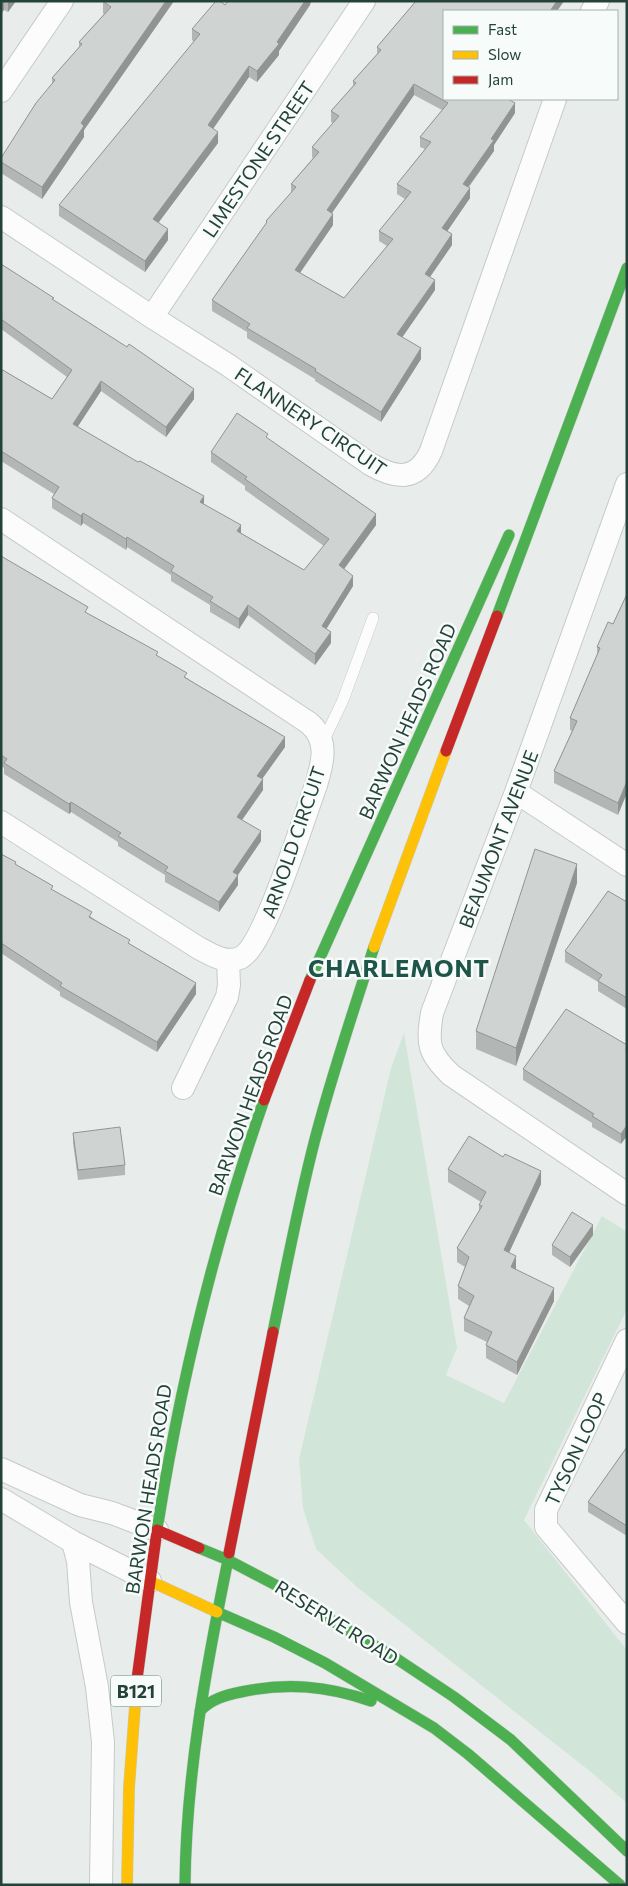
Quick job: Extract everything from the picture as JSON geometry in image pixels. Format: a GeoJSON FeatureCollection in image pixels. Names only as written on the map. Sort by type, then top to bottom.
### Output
{"type":"FeatureCollection","features":[{"type":"Feature","properties":{"kind":"main road"},"geometry":{"type":"LineString","coordinates":[[185,1885],[188,1818],[200,1711],[217,1612],[295,1221],[314,1142],[380,929],[627,268]]}},
{"type":"Feature","properties":{"kind":"main road"},"geometry":{"type":"LineString","coordinates":[[544,457],[621,285]]}},
{"type":"Feature","properties":{"kind":"main road","name":"BARWON HEADS ROAD"},"geometry":{"type":"LineString","coordinates":[[127,1885],[128,1801],[132,1738],[142,1634],[157,1530],[174,1424],[188,1360],[226,1218],[251,1138],[303,998],[516,521]]}},
{"type":"Feature","properties":{"kind":"main road","name":"RESERVE ROAD"},"geometry":{"type":"LineString","coordinates":[[157,1530],[228,1560],[282,1588],[326,1617],[397,1659],[454,1697],[511,1740],[627,1851]]}},
{"type":"Feature","properties":{"kind":"main road","name":"RESERVE ROAD"},"geometry":{"type":"LineString","coordinates":[[150,1581],[274,1637],[325,1663],[434,1728],[468,1754],[620,1885]]}},
{"type":"Feature","properties":{"kind":"main road"},"geometry":{"type":"LineString","coordinates":[[200,1711],[210,1702],[222,1697],[259,1688],[287,1684],[301,1685],[329,1689],[363,1698],[434,1728]]}},
{"type":"Feature","properties":{"kind":"street"},"geometry":{"type":"LineString","coordinates":[[1,91],[62,1]]}},
{"type":"Feature","properties":{"kind":"street","name":"LIMESTONE STREET"},"geometry":{"type":"LineString","coordinates":[[152,317],[364,1]]}},
{"type":"Feature","properties":{"kind":"street","name":"FLANNERY CIRCUIT"},"geometry":{"type":"LineString","coordinates":[[1,217],[228,365],[370,464],[394,475],[406,476],[426,461],[435,442],[555,100]]}},
{"type":"Feature","properties":{"kind":"street","name":"BEAUMONT AVENUE"},"geometry":{"type":"LineString","coordinates":[[627,484],[619,535],[516,792],[432,1013],[428,1036],[431,1050],[439,1064],[451,1075],[627,1194]]}},
{"type":"Feature","properties":{"kind":"street","name":"ARNOLD CIRCUIT"},"geometry":{"type":"LineString","coordinates":[[1,519],[317,730],[322,742],[324,756],[320,771],[264,924],[246,954],[228,960]]}},
{"type":"Feature","properties":{"kind":"street"},"geometry":{"type":"LineString","coordinates":[[516,792],[627,865]]}},
{"type":"Feature","properties":{"kind":"street"},"geometry":{"type":"LineString","coordinates":[[1,822],[197,947],[213,956],[228,960],[229,985],[225,1003],[183,1088]]}},
{"type":"Feature","properties":{"kind":"street","name":"TYSON LOOP"},"geometry":{"type":"LineString","coordinates":[[627,1340],[546,1510],[546,1527],[627,1623]]}},
{"type":"Feature","properties":{"kind":"street","name":"RESERVE ROAD"},"geometry":{"type":"LineString","coordinates":[[1,1469],[80,1504],[112,1513],[157,1530]]}},
{"type":"Feature","properties":{"kind":"street","name":"RESERVE ROAD"},"geometry":{"type":"LineString","coordinates":[[1,1500],[73,1542],[150,1581]]}},
{"type":"Feature","properties":{"kind":"street"},"geometry":{"type":"LineString","coordinates":[[73,1542],[78,1561],[82,1608],[97,1687],[103,1742],[102,1885]]}},
{"type":"Feature","properties":{"kind":"lane"},"geometry":{"type":"LineString","coordinates":[[322,742],[343,700],[373,618]]}},
{"type":"Feature","properties":{"kind":"green space"},"geometry":{"type":"Polygon","coordinates":[[[404,1033],[457,1348],[446,1375],[504,1403],[602,1216],[627,1232],[627,1309],[524,1520],[627,1650],[627,1803],[592,1773],[357,1587],[316,1549],[303,1508],[299,1459],[391,1068],[404,1033]]]}},
{"type":"Feature","properties":{"kind":"building"},"geometry":{"type":"Polygon","coordinates":[[[103,1],[166,1],[81,123],[84,126],[42,187],[1,162],[1,158],[36,103],[55,80],[52,78],[82,44],[79,42],[111,7],[103,1]]]}},
{"type":"Feature","properties":{"kind":"building"},"geometry":{"type":"Polygon","coordinates":[[[216,1],[220,1],[225,5],[228,1],[305,1],[277,42],[279,44],[257,71],[249,66],[208,125],[218,132],[153,219],[168,229],[145,261],[59,205],[200,34],[192,29],[216,1]]]}},
{"type":"Feature","properties":{"kind":"building"},"geometry":{"type":"Polygon","coordinates":[[[416,1],[557,1],[551,10],[443,10],[443,100],[510,100],[515,103],[491,139],[494,140],[463,184],[470,188],[442,228],[452,234],[425,274],[435,280],[397,334],[421,348],[381,412],[315,371],[316,369],[247,328],[250,324],[212,300],[266,221],[296,187],[291,184],[319,152],[312,147],[339,116],[331,111],[356,83],[353,81],[381,50],[377,47],[416,1]],[[414,84],[327,210],[333,214],[295,270],[344,298],[393,239],[379,231],[411,192],[397,184],[431,142],[420,137],[448,103],[414,84]]]}},
{"type":"Feature","properties":{"kind":"building"},"geometry":{"type":"Polygon","coordinates":[[[1,264],[127,347],[129,344],[194,389],[166,427],[101,381],[73,424],[138,462],[140,461],[204,496],[200,502],[241,525],[237,531],[304,570],[329,539],[245,479],[247,477],[211,452],[237,413],[268,434],[266,437],[376,514],[339,565],[353,576],[322,626],[331,632],[315,654],[248,605],[239,619],[210,601],[213,597],[171,571],[174,566],[127,537],[126,539],[83,513],[81,516],[52,498],[59,487],[1,451],[1,369],[52,399],[72,370],[1,319],[1,264]]]}},
{"type":"Feature","properties":{"kind":"building"},"geometry":{"type":"Polygon","coordinates":[[[1,556],[88,607],[85,612],[158,652],[156,655],[187,673],[184,677],[285,737],[257,776],[263,779],[237,817],[261,831],[233,872],[238,875],[219,902],[165,871],[168,867],[118,836],[121,833],[71,802],[69,804],[4,763],[7,759],[1,755],[1,556]]]}},
{"type":"Feature","properties":{"kind":"building"},"geometry":{"type":"Polygon","coordinates":[[[627,594],[627,781],[618,803],[554,771],[577,721],[570,718],[600,648],[597,647],[608,622],[613,624],[627,594]]]}},
{"type":"Feature","properties":{"kind":"building"},"geometry":{"type":"Polygon","coordinates":[[[535,849],[577,864],[516,1048],[476,1031],[535,849]]]}},
{"type":"Feature","properties":{"kind":"building"},"geometry":{"type":"Polygon","coordinates":[[[1,854],[53,886],[51,889],[92,912],[89,917],[130,940],[128,943],[196,983],[157,1042],[60,986],[62,983],[1,943],[1,854]]]}},
{"type":"Feature","properties":{"kind":"building"},"geometry":{"type":"Polygon","coordinates":[[[608,891],[627,902],[627,998],[598,981],[602,975],[565,951],[608,891]]]}},
{"type":"Feature","properties":{"kind":"building"},"geometry":{"type":"Polygon","coordinates":[[[566,1009],[627,1045],[627,1125],[621,1134],[592,1116],[594,1114],[523,1069],[566,1009]]]}},
{"type":"Feature","properties":{"kind":"building"},"geometry":{"type":"Polygon","coordinates":[[[120,1127],[125,1165],[78,1170],[73,1133],[120,1127]]]}},
{"type":"Feature","properties":{"kind":"building"},"geometry":{"type":"Polygon","coordinates":[[[469,1136],[503,1157],[505,1154],[541,1171],[504,1250],[516,1256],[511,1267],[554,1288],[517,1362],[486,1345],[492,1332],[464,1318],[474,1296],[458,1286],[469,1257],[457,1248],[482,1206],[479,1205],[486,1192],[448,1169],[469,1136]]]}},
{"type":"Feature","properties":{"kind":"building"},"geometry":{"type":"Polygon","coordinates":[[[572,1212],[593,1225],[570,1257],[552,1245],[572,1212]]]}},
{"type":"Feature","properties":{"kind":"building"},"geometry":{"type":"Polygon","coordinates":[[[627,1447],[627,1526],[588,1502],[627,1447]]]}},
{"type":"Feature","properties":{"kind":"traffic: fast"},"geometry":{"type":"LineString","coordinates":[[497,616],[627,268]]}},
{"type":"Feature","properties":{"kind":"traffic: fast"},"geometry":{"type":"LineString","coordinates":[[310,980],[509,535]]}},
{"type":"Feature","properties":{"kind":"traffic: fast"},"geometry":{"type":"LineString","coordinates":[[273,1332],[297,1213],[314,1143],[335,1069],[374,947]]}},
{"type":"Feature","properties":{"kind":"traffic: fast"},"geometry":{"type":"LineString","coordinates":[[157,1530],[177,1420],[201,1312],[230,1206],[264,1100]]}},
{"type":"Feature","properties":{"kind":"traffic: fast"},"geometry":{"type":"LineString","coordinates":[[185,1885],[186,1844],[193,1762],[205,1681],[228,1560],[199,1548]]}},
{"type":"Feature","properties":{"kind":"traffic: fast"},"geometry":{"type":"LineString","coordinates":[[229,1553],[228,1560],[287,1591],[326,1617],[397,1659],[454,1697],[511,1740],[627,1851]]}},
{"type":"Feature","properties":{"kind":"traffic: fast"},"geometry":{"type":"LineString","coordinates":[[217,1612],[274,1637],[325,1663],[434,1728],[468,1754],[620,1885]]}},
{"type":"Feature","properties":{"kind":"traffic: fast"},"geometry":{"type":"LineString","coordinates":[[200,1711],[209,1703],[224,1696],[258,1689],[291,1686],[323,1689],[371,1701]]}},
{"type":"Feature","properties":{"kind":"traffic: slow"},"geometry":{"type":"LineString","coordinates":[[374,947],[446,751]]}},
{"type":"Feature","properties":{"kind":"traffic: slow"},"geometry":{"type":"LineString","coordinates":[[150,1581],[217,1612]]}},
{"type":"Feature","properties":{"kind":"traffic: slow"},"geometry":{"type":"LineString","coordinates":[[127,1885],[129,1788],[137,1679]]}},
{"type":"Feature","properties":{"kind":"traffic: jam"},"geometry":{"type":"LineString","coordinates":[[446,751],[497,616]]}},
{"type":"Feature","properties":{"kind":"traffic: jam"},"geometry":{"type":"LineString","coordinates":[[264,1100],[310,980]]}},
{"type":"Feature","properties":{"kind":"traffic: jam"},"geometry":{"type":"LineString","coordinates":[[229,1553],[273,1332]]}},
{"type":"Feature","properties":{"kind":"traffic: jam"},"geometry":{"type":"LineString","coordinates":[[137,1679],[157,1530],[199,1548]]}},
{"type":"Feature","properties":{"kind":"district","name":"CHARLEMONT"},"geometry":{"type":"Point","coordinates":[399,967]}}]}
